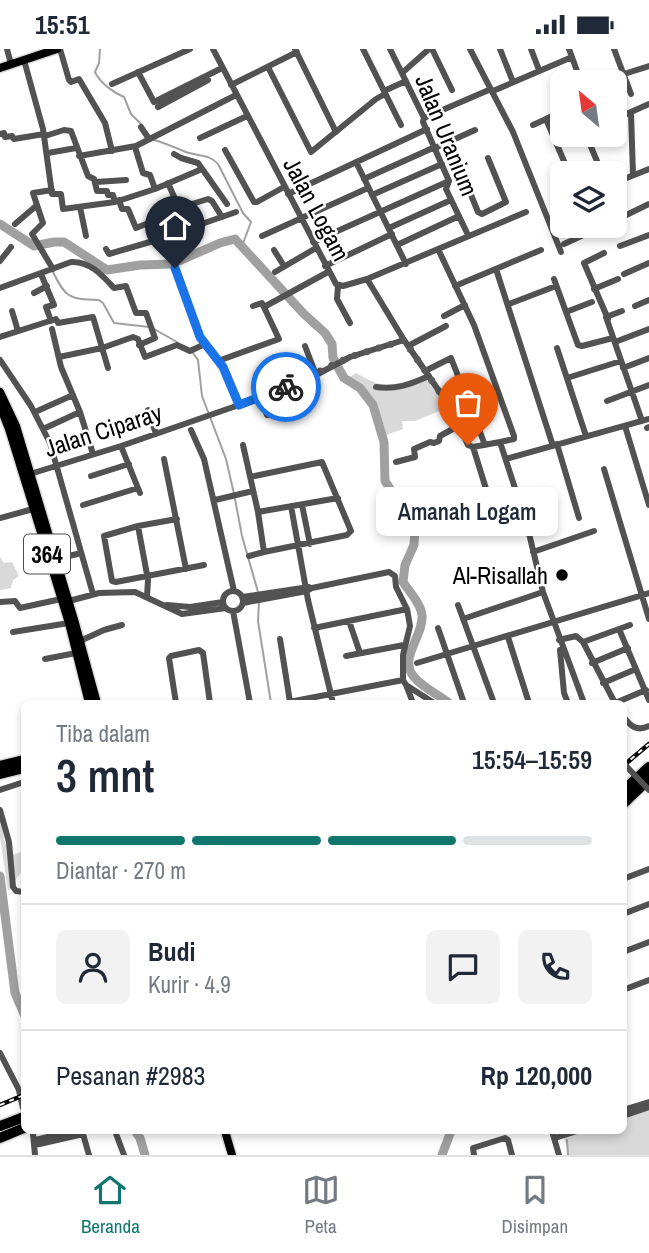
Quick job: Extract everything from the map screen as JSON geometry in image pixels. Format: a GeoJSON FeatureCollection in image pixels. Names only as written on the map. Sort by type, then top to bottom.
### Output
{"type":"FeatureCollection","features":[{"type":"Feature","properties":{"kind":"highway"},"geometry":{"type":"LineString","coordinates":[[0,766],[21,761]]}},
{"type":"Feature","properties":{"kind":"highway"},"geometry":{"type":"LineString","coordinates":[[627,787],[649,767]]}},
{"type":"Feature","properties":{"kind":"highway"},"geometry":{"type":"LineString","coordinates":[[0,774],[21,769]]}},
{"type":"Feature","properties":{"kind":"highway"},"geometry":{"type":"LineString","coordinates":[[627,800],[649,779]]}},
{"type":"Feature","properties":{"kind":"highway"},"geometry":{"type":"LineString","coordinates":[[0,1119],[21,1113]]}},
{"type":"Feature","properties":{"kind":"highway"},"geometry":{"type":"LineString","coordinates":[[0,1126],[21,1114]]}},
{"type":"Feature","properties":{"kind":"highway"},"geometry":{"type":"LineString","coordinates":[[0,1138],[32,1137]]}},
{"type":"Feature","properties":{"kind":"main road"},"geometry":{"type":"LineString","coordinates":[[0,68],[24,60],[34,53],[59,49]]}},
{"type":"Feature","properties":{"kind":"main road","name":"364"},"geometry":{"type":"LineString","coordinates":[[0,392],[16,426],[57,559],[69,623],[96,700]]}},
{"type":"Feature","properties":{"kind":"main road","name":"364"},"geometry":{"type":"LineString","coordinates":[[0,406],[65,600],[88,700]]}},
{"type":"Feature","properties":{"kind":"main road"},"geometry":{"type":"LineString","coordinates":[[226,1134],[232,1155]]}},
{"type":"Feature","properties":{"kind":"street"},"geometry":{"type":"LineString","coordinates":[[7,49],[11,64]]}},
{"type":"Feature","properties":{"kind":"street"},"geometry":{"type":"LineString","coordinates":[[59,49],[69,80],[71,82],[79,79],[105,123],[112,151]]}},
{"type":"Feature","properties":{"kind":"street"},"geometry":{"type":"LineString","coordinates":[[112,84],[190,49]]}},
{"type":"Feature","properties":{"kind":"street","name":"Jalan Logam"},"geometry":{"type":"LineString","coordinates":[[213,49],[300,219],[338,286],[368,279],[460,425],[467,443],[473,447],[492,508],[425,529]]}},
{"type":"Feature","properties":{"kind":"street"},"geometry":{"type":"LineString","coordinates":[[363,49],[401,125]]}},
{"type":"Feature","properties":{"kind":"street","name":"Jalan Uranium"},"geometry":{"type":"LineString","coordinates":[[390,49],[424,118],[442,164],[451,200],[468,235]]}},
{"type":"Feature","properties":{"kind":"street"},"geometry":{"type":"LineString","coordinates":[[402,73],[430,49],[452,90]]}},
{"type":"Feature","properties":{"kind":"street"},"geometry":{"type":"LineString","coordinates":[[470,49],[513,132],[561,252]]}},
{"type":"Feature","properties":{"kind":"street"},"geometry":{"type":"LineString","coordinates":[[500,49],[513,82]]}},
{"type":"Feature","properties":{"kind":"street"},"geometry":{"type":"LineString","coordinates":[[531,49],[539,70]]}},
{"type":"Feature","properties":{"kind":"street"},"geometry":{"type":"LineString","coordinates":[[614,49],[622,70]]}},
{"type":"Feature","properties":{"kind":"street"},"geometry":{"type":"LineString","coordinates":[[231,85],[296,51],[336,132]]}},
{"type":"Feature","properties":{"kind":"street"},"geometry":{"type":"LineString","coordinates":[[424,118],[513,82],[571,53],[577,70]]}},
{"type":"Feature","properties":{"kind":"street"},"geometry":{"type":"LineString","coordinates":[[24,60],[48,153],[53,195],[61,194],[63,209],[117,201],[202,169]]}},
{"type":"Feature","properties":{"kind":"street"},"geometry":{"type":"LineString","coordinates":[[627,73],[649,66]]}},
{"type":"Feature","properties":{"kind":"street"},"geometry":{"type":"LineString","coordinates":[[268,67],[309,151],[313,152],[376,99],[406,81]]}},
{"type":"Feature","properties":{"kind":"street"},"geometry":{"type":"LineString","coordinates":[[138,72],[156,105],[223,69]]}},
{"type":"Feature","properties":{"kind":"street"},"geometry":{"type":"LineString","coordinates":[[627,83],[631,94]]}},
{"type":"Feature","properties":{"kind":"street"},"geometry":{"type":"LineString","coordinates":[[48,153],[112,151],[135,146],[236,95]]}},
{"type":"Feature","properties":{"kind":"street"},"geometry":{"type":"LineString","coordinates":[[627,114],[649,104]]}},
{"type":"Feature","properties":{"kind":"street"},"geometry":{"type":"LineString","coordinates":[[631,112],[634,175]]}},
{"type":"Feature","properties":{"kind":"street"},"geometry":{"type":"LineString","coordinates":[[200,138],[247,116]]}},
{"type":"Feature","properties":{"kind":"street"},"geometry":{"type":"LineString","coordinates":[[533,125],[550,117]]}},
{"type":"Feature","properties":{"kind":"street"},"geometry":{"type":"LineString","coordinates":[[546,119],[564,161]]}},
{"type":"Feature","properties":{"kind":"street"},"geometry":{"type":"LineString","coordinates":[[141,127],[150,139]]}},
{"type":"Feature","properties":{"kind":"street"},"geometry":{"type":"LineString","coordinates":[[288,194],[427,129]]}},
{"type":"Feature","properties":{"kind":"street"},"geometry":{"type":"LineString","coordinates":[[0,134],[4,133],[5,137],[14,139],[69,130],[88,178],[96,182],[126,180]]}},
{"type":"Feature","properties":{"kind":"street"},"geometry":{"type":"LineString","coordinates":[[364,179],[475,130]]}},
{"type":"Feature","properties":{"kind":"street"},"geometry":{"type":"LineString","coordinates":[[135,146],[143,173],[150,175],[155,188]]}},
{"type":"Feature","properties":{"kind":"street"},"geometry":{"type":"LineString","coordinates":[[225,150],[255,203],[284,187]]}},
{"type":"Feature","properties":{"kind":"street"},"geometry":{"type":"LineString","coordinates":[[174,154],[195,161],[227,204]]}},
{"type":"Feature","properties":{"kind":"street"},"geometry":{"type":"LineString","coordinates":[[460,168],[480,214],[505,204],[506,199],[488,158]]}},
{"type":"Feature","properties":{"kind":"street"},"geometry":{"type":"LineString","coordinates":[[356,162],[406,264]]}},
{"type":"Feature","properties":{"kind":"street"},"geometry":{"type":"LineString","coordinates":[[372,195],[442,164]]}},
{"type":"Feature","properties":{"kind":"street"},"geometry":{"type":"LineString","coordinates":[[627,178],[649,169]]}},
{"type":"Feature","properties":{"kind":"street"},"geometry":{"type":"LineString","coordinates":[[96,182],[97,191],[107,191],[122,209],[128,209],[136,228],[151,222],[155,231],[162,231],[200,337],[219,361],[239,405],[316,375],[340,362],[406,343],[446,326]]}},
{"type":"Feature","properties":{"kind":"street"},"geometry":{"type":"LineString","coordinates":[[168,183],[179,208],[197,198],[206,199],[212,201],[222,217]]}},
{"type":"Feature","properties":{"kind":"street"},"geometry":{"type":"LineString","coordinates":[[275,272],[314,245],[379,212],[446,184]]}},
{"type":"Feature","properties":{"kind":"street"},"geometry":{"type":"LineString","coordinates":[[262,236],[368,188]]}},
{"type":"Feature","properties":{"kind":"street"},"geometry":{"type":"LineString","coordinates":[[52,190],[33,193],[43,223],[32,232],[52,269]]}},
{"type":"Feature","properties":{"kind":"street"},"geometry":{"type":"LineString","coordinates":[[90,195],[91,205]]}},
{"type":"Feature","properties":{"kind":"street"},"geometry":{"type":"LineString","coordinates":[[264,307],[299,290],[327,269],[390,231],[451,200]]}},
{"type":"Feature","properties":{"kind":"street"},"geometry":{"type":"LineString","coordinates":[[627,215],[649,204]]}},
{"type":"Feature","properties":{"kind":"street"},"geometry":{"type":"LineString","coordinates":[[15,225],[36,206]]}},
{"type":"Feature","properties":{"kind":"street"},"geometry":{"type":"LineString","coordinates":[[80,207],[86,236]]}},
{"type":"Feature","properties":{"kind":"street"},"geometry":{"type":"LineString","coordinates":[[499,207],[506,220]]}},
{"type":"Feature","properties":{"kind":"street"},"geometry":{"type":"LineString","coordinates":[[106,249],[109,254],[236,212]]}},
{"type":"Feature","properties":{"kind":"street"},"geometry":{"type":"LineString","coordinates":[[368,279],[526,212]]}},
{"type":"Feature","properties":{"kind":"street"},"geometry":{"type":"LineString","coordinates":[[397,245],[459,216]]}},
{"type":"Feature","properties":{"kind":"street"},"geometry":{"type":"LineString","coordinates":[[620,246],[649,235]]}},
{"type":"Feature","properties":{"kind":"street"},"geometry":{"type":"LineString","coordinates":[[564,244],[575,238]]}},
{"type":"Feature","properties":{"kind":"street"},"geometry":{"type":"LineString","coordinates":[[0,261],[11,247]]}},
{"type":"Feature","properties":{"kind":"street"},"geometry":{"type":"LineString","coordinates":[[438,249],[465,305],[514,436],[514,439],[473,447]]}},
{"type":"Feature","properties":{"kind":"street"},"geometry":{"type":"LineString","coordinates":[[274,250],[284,267]]}},
{"type":"Feature","properties":{"kind":"street"},"geometry":{"type":"LineString","coordinates":[[455,286],[541,250]]}},
{"type":"Feature","properties":{"kind":"street"},"geometry":{"type":"LineString","coordinates":[[506,460],[646,420],[631,391],[612,331],[584,262],[604,253]]}},
{"type":"Feature","properties":{"kind":"street"},"geometry":{"type":"LineString","coordinates":[[287,255],[292,262]]}},
{"type":"Feature","properties":{"kind":"street"},"geometry":{"type":"LineString","coordinates":[[0,288],[71,262],[82,262],[114,288],[126,286],[136,313],[146,313],[154,338],[138,345]]}},
{"type":"Feature","properties":{"kind":"street"},"geometry":{"type":"LineString","coordinates":[[624,274],[649,263]]}},
{"type":"Feature","properties":{"kind":"street"},"geometry":{"type":"LineString","coordinates":[[496,269],[579,518]]}},
{"type":"Feature","properties":{"kind":"street"},"geometry":{"type":"LineString","coordinates":[[41,274],[54,305],[46,307],[51,321]]}},
{"type":"Feature","properties":{"kind":"street"},"geometry":{"type":"LineString","coordinates":[[594,289],[618,279]]}},
{"type":"Feature","properties":{"kind":"street"},"geometry":{"type":"LineString","coordinates":[[509,304],[555,283],[579,346],[614,340],[649,329]]}},
{"type":"Feature","properties":{"kind":"street"},"geometry":{"type":"LineString","coordinates":[[34,293],[47,286]]}},
{"type":"Feature","properties":{"kind":"street"},"geometry":{"type":"LineString","coordinates":[[338,286],[337,299],[350,323]]}},
{"type":"Feature","properties":{"kind":"street"},"geometry":{"type":"LineString","coordinates":[[635,306],[649,300]]}},
{"type":"Feature","properties":{"kind":"street"},"geometry":{"type":"LineString","coordinates":[[219,361],[279,339],[261,302],[253,306]]}},
{"type":"Feature","properties":{"kind":"street"},"geometry":{"type":"LineString","coordinates":[[566,312],[592,302]]}},
{"type":"Feature","properties":{"kind":"street"},"geometry":{"type":"LineString","coordinates":[[444,316],[465,305]]}},
{"type":"Feature","properties":{"kind":"street"},"geometry":{"type":"LineString","coordinates":[[12,311],[19,331]]}},
{"type":"Feature","properties":{"kind":"street"},"geometry":{"type":"LineString","coordinates":[[606,317],[622,311]]}},
{"type":"Feature","properties":{"kind":"street"},"geometry":{"type":"LineString","coordinates":[[0,337],[56,319],[58,323],[93,318],[108,368]]}},
{"type":"Feature","properties":{"kind":"street"},"geometry":{"type":"LineString","coordinates":[[52,329],[93,454]]}},
{"type":"Feature","properties":{"kind":"street"},"geometry":{"type":"LineString","coordinates":[[59,357],[102,348],[133,337],[138,339],[138,345],[145,357],[177,345],[191,351],[205,344]]}},
{"type":"Feature","properties":{"kind":"street"},"geometry":{"type":"LineString","coordinates":[[305,346],[316,375]]}},
{"type":"Feature","properties":{"kind":"street"},"geometry":{"type":"LineString","coordinates":[[557,348],[586,436]]}},
{"type":"Feature","properties":{"kind":"street"},"geometry":{"type":"LineString","coordinates":[[376,387],[388,389],[404,386],[451,358],[485,445]]}},
{"type":"Feature","properties":{"kind":"street"},"geometry":{"type":"LineString","coordinates":[[567,378],[649,358]]}},
{"type":"Feature","properties":{"kind":"street"},"geometry":{"type":"LineString","coordinates":[[0,360],[35,412],[43,429],[57,465],[93,594]]}},
{"type":"Feature","properties":{"kind":"street"},"geometry":{"type":"LineString","coordinates":[[607,401],[649,385]]}},
{"type":"Feature","properties":{"kind":"street"},"geometry":{"type":"LineString","coordinates":[[35,412],[74,395]]}},
{"type":"Feature","properties":{"kind":"street"},"geometry":{"type":"LineString","coordinates":[[261,397],[267,415],[275,412]]}},
{"type":"Feature","properties":{"kind":"street","name":"Jalan Ciparay"},"geometry":{"type":"LineString","coordinates":[[30,474],[239,405]]}},
{"type":"Feature","properties":{"kind":"street"},"geometry":{"type":"LineString","coordinates":[[148,410],[156,434]]}},
{"type":"Feature","properties":{"kind":"street"},"geometry":{"type":"LineString","coordinates":[[43,429],[80,412]]}},
{"type":"Feature","properties":{"kind":"street"},"geometry":{"type":"LineString","coordinates":[[396,462],[415,457],[414,449],[439,441],[440,436],[460,425]]}},
{"type":"Feature","properties":{"kind":"street"},"geometry":{"type":"LineString","coordinates":[[625,426],[649,505]]}},
{"type":"Feature","properties":{"kind":"street"},"geometry":{"type":"LineString","coordinates":[[191,430],[204,459],[215,500],[232,590],[242,600]]}},
{"type":"Feature","properties":{"kind":"street"},"geometry":{"type":"LineString","coordinates":[[500,442],[543,592],[583,700]]}},
{"type":"Feature","properties":{"kind":"street"},"geometry":{"type":"LineString","coordinates":[[243,445],[264,552]]}},
{"type":"Feature","properties":{"kind":"street"},"geometry":{"type":"LineString","coordinates":[[83,505],[139,491],[121,446]]}},
{"type":"Feature","properties":{"kind":"street"},"geometry":{"type":"LineString","coordinates":[[164,459],[186,569]]}},
{"type":"Feature","properties":{"kind":"street"},"geometry":{"type":"LineString","coordinates":[[249,556],[310,544],[350,533],[351,529],[322,462],[250,477]]}},
{"type":"Feature","properties":{"kind":"street"},"geometry":{"type":"LineString","coordinates":[[91,476],[129,464]]}},
{"type":"Feature","properties":{"kind":"street"},"geometry":{"type":"LineString","coordinates":[[604,469],[645,594],[649,619]]}},
{"type":"Feature","properties":{"kind":"street"},"geometry":{"type":"LineString","coordinates":[[215,500],[253,491]]}},
{"type":"Feature","properties":{"kind":"street"},"geometry":{"type":"LineString","coordinates":[[258,512],[338,498]]}},
{"type":"Feature","properties":{"kind":"street"},"geometry":{"type":"LineString","coordinates":[[302,505],[310,544]]}},
{"type":"Feature","properties":{"kind":"street"},"geometry":{"type":"LineString","coordinates":[[291,506],[314,628],[332,700]]}},
{"type":"Feature","properties":{"kind":"street"},"geometry":{"type":"LineString","coordinates":[[0,518],[33,509]]}},
{"type":"Feature","properties":{"kind":"street"},"geometry":{"type":"LineString","coordinates":[[177,519],[106,534],[102,538],[113,582],[204,565]]}},
{"type":"Feature","properties":{"kind":"street"},"geometry":{"type":"LineString","coordinates":[[138,526],[148,576],[139,595]]}},
{"type":"Feature","properties":{"kind":"street"},"geometry":{"type":"LineString","coordinates":[[533,552],[594,531]]}},
{"type":"Feature","properties":{"kind":"street"},"geometry":{"type":"LineString","coordinates":[[57,559],[81,553]]}},
{"type":"Feature","properties":{"kind":"street"},"geometry":{"type":"LineString","coordinates":[[0,602],[15,601],[20,608],[93,594],[139,595],[165,605],[230,608],[242,600],[389,572],[395,576],[396,587],[407,609],[410,626],[404,645],[405,683],[412,700]]}},
{"type":"Feature","properties":{"kind":"street"},"geometry":{"type":"LineString","coordinates":[[232,590],[225,596],[236,620],[249,700]]}},
{"type":"Feature","properties":{"kind":"street"},"geometry":{"type":"LineString","coordinates":[[463,619],[543,592]]}},
{"type":"Feature","properties":{"kind":"street"},"geometry":{"type":"LineString","coordinates":[[417,663],[645,594]]}},
{"type":"Feature","properties":{"kind":"street"},"geometry":{"type":"LineString","coordinates":[[458,605],[493,700]]}},
{"type":"Feature","properties":{"kind":"street"},"geometry":{"type":"LineString","coordinates":[[314,628],[407,609]]}},
{"type":"Feature","properties":{"kind":"street"},"geometry":{"type":"LineString","coordinates":[[349,621],[360,653]]}},
{"type":"Feature","properties":{"kind":"street"},"geometry":{"type":"LineString","coordinates":[[13,632],[69,623]]}},
{"type":"Feature","properties":{"kind":"street"},"geometry":{"type":"LineString","coordinates":[[46,659],[77,646],[104,630],[122,625]]}},
{"type":"Feature","properties":{"kind":"street"},"geometry":{"type":"LineString","coordinates":[[583,642],[630,625]]}},
{"type":"Feature","properties":{"kind":"street"},"geometry":{"type":"LineString","coordinates":[[438,628],[463,700]]}},
{"type":"Feature","properties":{"kind":"street"},"geometry":{"type":"LineString","coordinates":[[619,629],[649,700]]}},
{"type":"Feature","properties":{"kind":"street"},"geometry":{"type":"LineString","coordinates":[[560,641],[576,636],[583,642],[613,700]]}},
{"type":"Feature","properties":{"kind":"street"},"geometry":{"type":"LineString","coordinates":[[508,637],[528,700]]}},
{"type":"Feature","properties":{"kind":"street"},"geometry":{"type":"LineString","coordinates":[[280,639],[287,700]]}},
{"type":"Feature","properties":{"kind":"street"},"geometry":{"type":"LineString","coordinates":[[560,641],[567,700]]}},
{"type":"Feature","properties":{"kind":"street"},"geometry":{"type":"LineString","coordinates":[[346,656],[404,645]]}},
{"type":"Feature","properties":{"kind":"street"},"geometry":{"type":"LineString","coordinates":[[592,663],[628,648]]}},
{"type":"Feature","properties":{"kind":"street"},"geometry":{"type":"LineString","coordinates":[[176,700],[169,659],[171,656],[199,650],[203,653],[210,700]]}},
{"type":"Feature","properties":{"kind":"street"},"geometry":{"type":"LineString","coordinates":[[603,683],[636,669]]}},
{"type":"Feature","properties":{"kind":"street"},"geometry":{"type":"LineString","coordinates":[[304,700],[405,683],[430,700]]}},
{"type":"Feature","properties":{"kind":"street"},"geometry":{"type":"LineString","coordinates":[[622,700],[646,690]]}},
{"type":"Feature","properties":{"kind":"street"},"geometry":{"type":"LineString","coordinates":[[627,720],[634,728],[649,726]]}},
{"type":"Feature","properties":{"kind":"street"},"geometry":{"type":"LineString","coordinates":[[627,767],[649,790]]}},
{"type":"Feature","properties":{"kind":"street"},"geometry":{"type":"LineString","coordinates":[[0,790],[21,783]]}},
{"type":"Feature","properties":{"kind":"street"},"geometry":{"type":"LineString","coordinates":[[0,810],[9,842],[13,887],[21,892]]}},
{"type":"Feature","properties":{"kind":"street"},"geometry":{"type":"LineString","coordinates":[[627,877],[649,869]]}},
{"type":"Feature","properties":{"kind":"street"},"geometry":{"type":"LineString","coordinates":[[627,912],[649,904]]}},
{"type":"Feature","properties":{"kind":"street"},"geometry":{"type":"LineString","coordinates":[[627,950],[649,942]]}},
{"type":"Feature","properties":{"kind":"street"},"geometry":{"type":"LineString","coordinates":[[627,988],[649,980]]}},
{"type":"Feature","properties":{"kind":"street"},"geometry":{"type":"LineString","coordinates":[[0,1053],[21,1087]]}},
{"type":"Feature","properties":{"kind":"street"},"geometry":{"type":"LineString","coordinates":[[627,1109],[649,1102]]}},
{"type":"Feature","properties":{"kind":"street"},"geometry":{"type":"LineString","coordinates":[[627,1115],[649,1107]]}},
{"type":"Feature","properties":{"kind":"street"},"geometry":{"type":"LineString","coordinates":[[32,1137],[53,1134]]}},
{"type":"Feature","properties":{"kind":"street"},"geometry":{"type":"LineString","coordinates":[[32,1137],[83,1134],[89,1155]]}},
{"type":"Feature","properties":{"kind":"street"},"geometry":{"type":"LineString","coordinates":[[116,1134],[124,1155]]}},
{"type":"Feature","properties":{"kind":"street"},"geometry":{"type":"LineString","coordinates":[[555,1134],[559,1155]]}},
{"type":"Feature","properties":{"kind":"street"},"geometry":{"type":"LineString","coordinates":[[32,1137],[35,1155]]}},
{"type":"Feature","properties":{"kind":"street"},"geometry":{"type":"LineString","coordinates":[[474,1155],[473,1147],[505,1138],[512,1155]]}},
{"type":"Feature","properties":{"kind":"shaded area"},"geometry":{"type":"Polygon","coordinates":[[[356,373],[376,383],[390,386],[426,378],[447,408],[415,421],[402,421],[403,429],[386,435],[371,396],[348,378],[356,373]]]}},
{"type":"Feature","properties":{"kind":"shaded area"},"geometry":{"type":"Polygon","coordinates":[[[0,557],[4,563],[12,562],[19,576],[13,580],[11,588],[0,590],[0,557]]]}},
{"type":"Feature","properties":{"kind":"shaded area"},"geometry":{"type":"Polygon","coordinates":[[[0,805],[4,840],[12,855],[21,852],[21,872],[8,891],[0,837],[0,805]]]}},
{"type":"Feature","properties":{"kind":"shaded area"},"geometry":{"type":"Polygon","coordinates":[[[649,1109],[649,1155],[569,1155],[563,1135],[627,1134],[627,1116],[649,1109]]]}},
{"type":"Feature","properties":{"kind":"waterway"},"geometry":{"type":"LineString","coordinates":[[100,49],[95,72],[108,87],[124,97],[131,114],[141,124]]}},
{"type":"Feature","properties":{"kind":"waterway"},"geometry":{"type":"LineString","coordinates":[[152,139],[207,157],[218,164],[243,213],[251,222],[242,246]]}},
{"type":"Feature","properties":{"kind":"waterway"},"geometry":{"type":"LineString","coordinates":[[0,224],[34,246],[64,242],[107,270],[172,264],[235,239],[325,333],[332,344],[333,358],[344,378],[360,388],[373,405],[384,442],[385,481],[415,527],[414,545],[405,565],[403,582],[417,602],[422,623],[410,655],[410,670],[422,684],[445,700]]}},
{"type":"Feature","properties":{"kind":"waterway"},"geometry":{"type":"LineString","coordinates":[[53,272],[70,296],[99,300],[103,303],[114,323],[149,327]]}},
{"type":"Feature","properties":{"kind":"waterway"},"geometry":{"type":"LineString","coordinates":[[154,329],[177,342]]}},
{"type":"Feature","properties":{"kind":"waterway"},"geometry":{"type":"LineString","coordinates":[[193,353],[198,360],[202,396],[226,459],[234,494]]}},
{"type":"Feature","properties":{"kind":"waterway"},"geometry":{"type":"LineString","coordinates":[[235,499],[258,592]]}},
{"type":"Feature","properties":{"kind":"waterway"},"geometry":{"type":"LineString","coordinates":[[259,601],[258,621],[271,700]]}},
{"type":"Feature","properties":{"kind":"waterway"},"geometry":{"type":"LineString","coordinates":[[0,876],[15,993],[21,1007]]}},
{"type":"Feature","properties":{"kind":"waterway"},"geometry":{"type":"LineString","coordinates":[[137,1134],[145,1155]]}},
{"type":"Feature","properties":{"kind":"waterway"},"geometry":{"type":"LineString","coordinates":[[442,1155],[450,1134]]}},
{"type":"Feature","properties":{"kind":"waterway"},"geometry":{"type":"LineString","coordinates":[[567,1140],[568,1155]]}},
{"type":"Feature","properties":{"kind":"railway"},"geometry":{"type":"LineString","coordinates":[[627,763],[649,744]]}},
{"type":"Feature","properties":{"kind":"railway"},"geometry":{"type":"LineString","coordinates":[[0,1105],[21,1096]]}},
{"type":"Feature","properties":{"kind":"way so far"},"geometry":{"type":"LineString","coordinates":[[286,387],[350,357],[404,340],[452,410],[468,445]]}},
{"type":"Feature","properties":{"kind":"place","name":"Amanah Logam"},"geometry":{"type":"Point","coordinates":[468,445]}},
{"type":"Feature","properties":{"kind":"place","name":"Al-Risallah"},"geometry":{"type":"Point","coordinates":[562,575]}},
{"type":"Feature","properties":{"kind":"route"},"geometry":{"type":"LineString","coordinates":[[175,268],[200,337],[223,367],[239,405],[286,387]]}}]}
